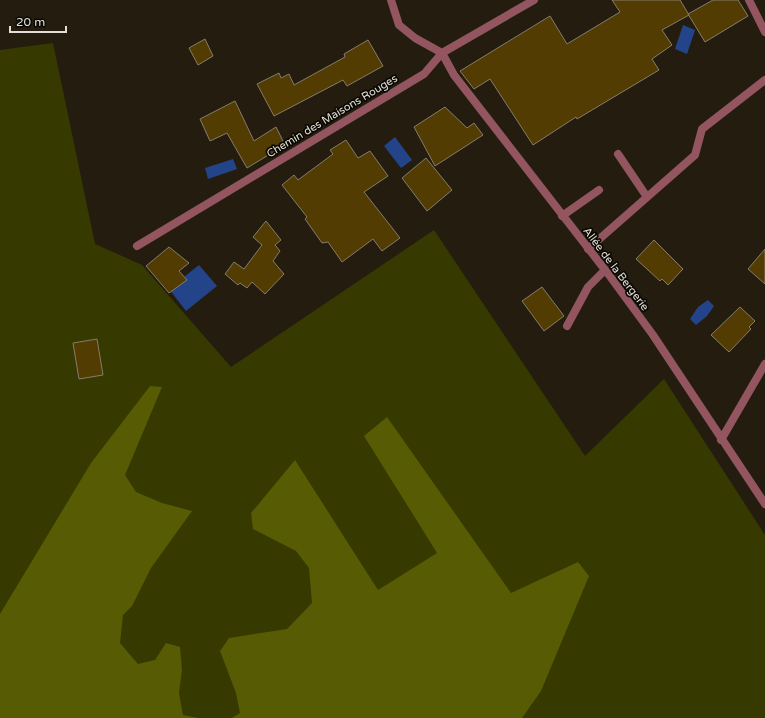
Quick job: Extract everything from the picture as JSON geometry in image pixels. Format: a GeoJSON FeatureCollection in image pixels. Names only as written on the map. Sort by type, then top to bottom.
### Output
{"type":"FeatureCollection","features":[{"type":"Feature","properties":{"kind":"street"},"geometry":{"type":"LineString","coordinates":[[391,0],[399,25],[415,38],[442,53]]}},
{"type":"Feature","properties":{"kind":"street","name":"Chemin des Maisons Rouges"},"geometry":{"type":"LineString","coordinates":[[137,246],[424,74],[442,53],[534,0]]}},
{"type":"Feature","properties":{"kind":"street"},"geometry":{"type":"LineString","coordinates":[[749,0],[765,32]]}},
{"type":"Feature","properties":{"kind":"street","name":"Allée de la Bergerie"},"geometry":{"type":"LineString","coordinates":[[442,53],[454,76],[605,270],[653,335],[721,440],[765,504]]}},
{"type":"Feature","properties":{"kind":"street"},"geometry":{"type":"LineString","coordinates":[[588,249],[695,155],[702,129],[765,80]]}},
{"type":"Feature","properties":{"kind":"street"},"geometry":{"type":"LineString","coordinates":[[618,154],[647,197]]}},
{"type":"Feature","properties":{"kind":"street"},"geometry":{"type":"LineString","coordinates":[[562,216],[599,190]]}},
{"type":"Feature","properties":{"kind":"street"},"geometry":{"type":"LineString","coordinates":[[567,326],[588,287],[605,270]]}},
{"type":"Feature","properties":{"kind":"street"},"geometry":{"type":"LineString","coordinates":[[721,440],[765,364]]}},
{"type":"Feature","properties":{"kind":"green space"},"geometry":{"type":"Polygon","coordinates":[[[53,43],[95,244],[142,265],[231,367],[434,230],[585,456],[664,379],[765,535],[765,718],[0,718],[0,50],[53,43]]]}},
{"type":"Feature","properties":{"kind":"shaded area"},"geometry":{"type":"Polygon","coordinates":[[[150,386],[162,387],[125,475],[136,492],[162,503],[192,511],[151,568],[132,606],[123,615],[120,643],[138,664],[155,660],[166,643],[180,647],[182,670],[179,693],[183,715],[198,718],[0,718],[0,614],[91,463],[150,386]]]}},
{"type":"Feature","properties":{"kind":"shaded area"},"geometry":{"type":"Polygon","coordinates":[[[387,417],[511,593],[578,562],[589,576],[541,691],[522,718],[232,718],[240,713],[236,693],[220,651],[229,638],[287,629],[312,603],[309,568],[296,551],[253,529],[251,513],[295,460],[378,590],[437,553],[364,436],[387,417]]]}},
{"type":"Feature","properties":{"kind":"water"},"geometry":{"type":"Polygon","coordinates":[[[683,25],[695,30],[687,54],[675,49],[683,25]]]}},
{"type":"Feature","properties":{"kind":"water"},"geometry":{"type":"Polygon","coordinates":[[[395,137],[412,160],[401,168],[384,146],[395,137]]]}},
{"type":"Feature","properties":{"kind":"water"},"geometry":{"type":"Polygon","coordinates":[[[233,159],[237,169],[208,179],[205,168],[233,159]]]}},
{"type":"Feature","properties":{"kind":"water"},"geometry":{"type":"Polygon","coordinates":[[[199,265],[217,286],[186,311],[169,289],[199,265]]]}},
{"type":"Feature","properties":{"kind":"water"},"geometry":{"type":"Polygon","coordinates":[[[708,300],[714,306],[707,316],[696,325],[690,319],[698,307],[708,300]]]}},
{"type":"Feature","properties":{"kind":"building"},"geometry":{"type":"Polygon","coordinates":[[[612,0],[680,0],[689,15],[662,30],[672,45],[652,59],[659,70],[577,119],[576,117],[533,145],[490,79],[474,89],[460,71],[550,16],[567,44],[620,12],[612,0]]]}},
{"type":"Feature","properties":{"kind":"building"},"geometry":{"type":"Polygon","coordinates":[[[713,0],[738,0],[748,16],[705,42],[688,14],[713,0]]]}},
{"type":"Feature","properties":{"kind":"building"},"geometry":{"type":"Polygon","coordinates":[[[205,39],[213,56],[198,65],[189,48],[205,39]]]}},
{"type":"Feature","properties":{"kind":"building"},"geometry":{"type":"Polygon","coordinates":[[[368,40],[383,66],[347,86],[343,80],[274,116],[257,84],[279,73],[281,78],[289,74],[294,85],[345,57],[344,54],[368,40]]]}},
{"type":"Feature","properties":{"kind":"building"},"geometry":{"type":"Polygon","coordinates":[[[235,101],[254,141],[276,127],[285,145],[247,168],[227,133],[210,141],[200,119],[235,101]]]}},
{"type":"Feature","properties":{"kind":"building"},"geometry":{"type":"Polygon","coordinates":[[[445,107],[467,128],[474,123],[483,135],[435,166],[414,127],[445,107]]]}},
{"type":"Feature","properties":{"kind":"building"},"geometry":{"type":"Polygon","coordinates":[[[346,140],[358,158],[370,151],[388,176],[364,192],[400,238],[382,251],[373,239],[342,262],[328,242],[322,243],[305,219],[307,217],[282,185],[294,175],[298,180],[333,154],[330,150],[346,140]]]}},
{"type":"Feature","properties":{"kind":"building"},"geometry":{"type":"Polygon","coordinates":[[[426,158],[452,190],[427,211],[402,178],[426,158]]]}},
{"type":"Feature","properties":{"kind":"building"},"geometry":{"type":"Polygon","coordinates":[[[266,221],[281,240],[275,245],[280,251],[273,261],[284,274],[265,294],[252,282],[247,288],[240,283],[238,285],[225,274],[234,262],[244,269],[262,245],[253,237],[266,221]]]}},
{"type":"Feature","properties":{"kind":"building"},"geometry":{"type":"Polygon","coordinates":[[[654,240],[683,269],[668,285],[662,279],[660,281],[636,259],[654,240]]]}},
{"type":"Feature","properties":{"kind":"building"},"geometry":{"type":"Polygon","coordinates":[[[169,247],[189,263],[179,271],[187,280],[169,293],[146,266],[169,247]]]}},
{"type":"Feature","properties":{"kind":"building"},"geometry":{"type":"Polygon","coordinates":[[[765,249],[765,284],[748,269],[765,249]]]}},
{"type":"Feature","properties":{"kind":"building"},"geometry":{"type":"Polygon","coordinates":[[[542,287],[564,316],[544,331],[522,301],[542,287]]]}},
{"type":"Feature","properties":{"kind":"building"},"geometry":{"type":"Polygon","coordinates":[[[740,307],[755,321],[749,327],[751,329],[729,352],[711,335],[740,307]]]}},
{"type":"Feature","properties":{"kind":"building"},"geometry":{"type":"Polygon","coordinates":[[[97,339],[103,375],[79,379],[73,343],[97,339]]]}}]}
